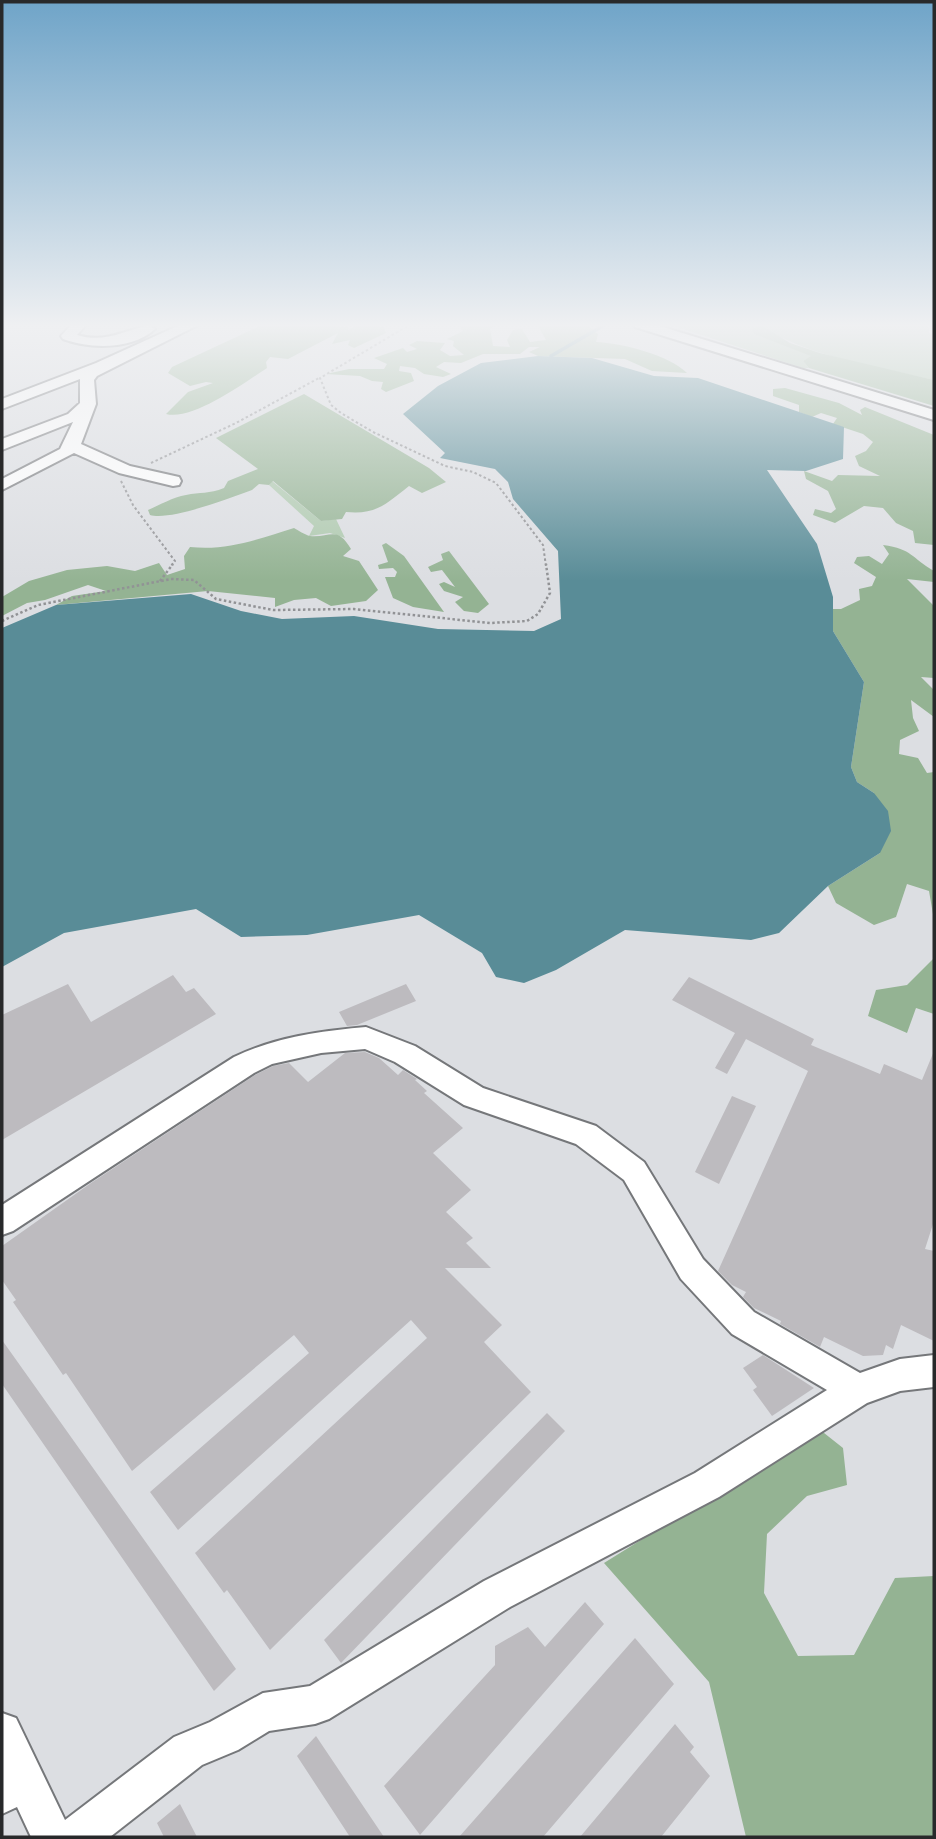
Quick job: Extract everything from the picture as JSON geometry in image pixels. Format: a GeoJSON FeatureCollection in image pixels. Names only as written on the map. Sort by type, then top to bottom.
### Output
{"type":"FeatureCollection","features":[{"type":"Feature","properties":{"kind":"street"},"geometry":{"type":"LineString","coordinates":[[2,444],[73,417],[81,410]]}},
{"type":"Feature","properties":{"kind":"street"},"geometry":{"type":"LineString","coordinates":[[2,485],[66,452],[72,446],[86,410]]}},
{"type":"Feature","properties":{"kind":"street"},"geometry":{"type":"LineString","coordinates":[[917,410],[934,415]]}},
{"type":"Feature","properties":{"kind":"street"},"geometry":{"type":"LineString","coordinates":[[72,446],[133,472],[173,481]]}},
{"type":"Feature","properties":{"kind":"street"},"geometry":{"type":"LineString","coordinates":[[2,1221],[244,1065],[267,1054],[334,1040],[366,1038],[383,1042],[474,1097],[586,1135],[634,1171],[692,1269],[743,1323],[858,1390]]}},
{"type":"Feature","properties":{"kind":"street"},"geometry":{"type":"LineString","coordinates":[[77,1837],[188,1751],[224,1736],[263,1712],[315,1705],[497,1594],[707,1485],[858,1390],[900,1375],[934,1371]]}},
{"type":"Feature","properties":{"kind":"street"},"geometry":{"type":"LineString","coordinates":[[2,1732],[12,1785],[52,1837]]}},
{"type":"Feature","properties":{"kind":"path"},"geometry":{"type":"LineString","coordinates":[[160,581],[175,561],[120,481],[153,460],[261,410]]}},
{"type":"Feature","properties":{"kind":"path"},"geometry":{"type":"LineString","coordinates":[[2,621],[38,605],[160,581],[194,580],[216,599],[273,610],[354,609],[490,623],[527,621],[538,614],[550,593],[543,545],[496,483],[473,472],[445,466],[337,410]]}},
{"type":"Feature","properties":{"kind":"green space"},"geometry":{"type":"Polygon","coordinates":[[[170,410],[195,410],[177,415],[166,414],[170,410]]]}},
{"type":"Feature","properties":{"kind":"green space"},"geometry":{"type":"Polygon","coordinates":[[[272,410],[331,410],[429,468],[446,482],[422,493],[409,486],[380,507],[365,512],[346,512],[342,519],[321,521],[273,481],[269,485],[259,484],[252,490],[200,508],[172,515],[150,515],[148,510],[171,499],[219,490],[224,488],[228,481],[258,469],[216,438],[272,410]]]}},
{"type":"Feature","properties":{"kind":"green space"},"geometry":{"type":"Polygon","coordinates":[[[799,410],[852,410],[862,415],[860,410],[872,410],[934,435],[934,545],[915,543],[913,531],[896,523],[883,508],[864,506],[835,523],[813,515],[815,509],[831,513],[836,509],[828,491],[806,479],[804,471],[832,481],[838,475],[880,476],[859,466],[855,456],[866,451],[873,442],[863,434],[833,424],[837,418],[821,413],[812,417],[799,410]]]}},
{"type":"Feature","properties":{"kind":"green space"},"geometry":{"type":"Polygon","coordinates":[[[272,481],[321,521],[336,519],[345,538],[330,533],[309,536],[314,526],[269,485],[272,481]]]}},
{"type":"Feature","properties":{"kind":"green space"},"geometry":{"type":"Polygon","coordinates":[[[294,528],[310,536],[333,534],[342,537],[351,549],[343,556],[359,561],[378,590],[366,601],[331,606],[316,598],[294,600],[275,607],[275,598],[208,591],[56,605],[72,596],[106,591],[88,585],[45,600],[27,603],[2,616],[2,597],[29,581],[67,570],[107,566],[135,571],[159,563],[167,575],[185,569],[184,556],[190,547],[230,546],[294,528]]]}},
{"type":"Feature","properties":{"kind":"green space"},"geometry":{"type":"Polygon","coordinates":[[[386,543],[404,556],[444,612],[413,607],[393,598],[385,577],[395,577],[397,572],[393,568],[379,569],[378,565],[388,562],[382,545],[386,543]]]}},
{"type":"Feature","properties":{"kind":"green space"},"geometry":{"type":"Polygon","coordinates":[[[883,545],[906,552],[934,571],[934,582],[907,579],[934,606],[934,678],[921,677],[934,690],[934,717],[911,700],[913,718],[919,731],[900,740],[899,754],[918,758],[927,773],[934,772],[934,920],[929,891],[907,884],[896,917],[874,925],[836,903],[828,886],[880,853],[874,793],[857,782],[851,767],[864,682],[833,631],[833,609],[841,609],[860,600],[859,589],[872,586],[876,577],[854,563],[857,557],[869,556],[882,564],[889,554],[883,545]]]}},
{"type":"Feature","properties":{"kind":"green space"},"geometry":{"type":"Polygon","coordinates":[[[449,551],[489,604],[478,613],[464,611],[455,602],[463,597],[444,591],[439,584],[444,582],[455,587],[442,570],[431,572],[428,567],[443,560],[441,554],[449,551]]]}},
{"type":"Feature","properties":{"kind":"green space"},"geometry":{"type":"Polygon","coordinates":[[[934,958],[934,1014],[916,1008],[907,1033],[868,1016],[876,990],[907,985],[934,958]]]}},
{"type":"Feature","properties":{"kind":"green space"},"geometry":{"type":"Polygon","coordinates":[[[819,1429],[843,1448],[847,1485],[807,1496],[767,1534],[764,1593],[798,1656],[854,1655],[895,1578],[934,1576],[934,1837],[746,1837],[709,1682],[604,1563],[819,1429]]]}},
{"type":"Feature","properties":{"kind":"water"},"geometry":{"type":"Polygon","coordinates":[[[408,410],[793,410],[844,427],[843,459],[806,471],[767,470],[817,544],[833,597],[833,631],[864,682],[851,767],[857,782],[874,793],[888,811],[891,831],[880,853],[828,886],[779,933],[751,940],[625,930],[556,970],[524,983],[496,977],[482,953],[419,915],[307,935],[241,937],[196,909],[64,933],[2,967],[2,628],[56,605],[191,594],[241,611],[282,619],[354,616],[438,629],[534,631],[561,619],[558,551],[513,499],[508,482],[495,469],[440,458],[445,453],[403,414],[408,410]]]}},
{"type":"Feature","properties":{"kind":"building"},"geometry":{"type":"Polygon","coordinates":[[[173,975],[186,992],[194,988],[216,1014],[2,1140],[2,1015],[68,984],[91,1022],[173,975]]]}},
{"type":"Feature","properties":{"kind":"building"},"geometry":{"type":"Polygon","coordinates":[[[689,977],[814,1039],[811,1045],[880,1074],[884,1064],[922,1080],[934,1051],[934,1221],[925,1249],[934,1251],[934,1341],[901,1325],[893,1349],[886,1345],[883,1355],[863,1356],[824,1337],[820,1347],[780,1324],[781,1321],[754,1308],[743,1297],[746,1292],[732,1285],[718,1271],[808,1071],[746,1039],[727,1074],[715,1068],[735,1033],[672,1000],[689,977]]]}},
{"type":"Feature","properties":{"kind":"building"},"geometry":{"type":"Polygon","coordinates":[[[406,984],[416,1001],[357,1025],[347,1026],[339,1012],[406,984]]]}},
{"type":"Feature","properties":{"kind":"building"},"geometry":{"type":"Polygon","coordinates":[[[365,1052],[379,1058],[398,1075],[403,1070],[417,1079],[415,1080],[427,1091],[424,1093],[463,1128],[433,1153],[471,1190],[446,1212],[473,1238],[466,1243],[491,1268],[445,1268],[502,1325],[484,1342],[531,1392],[270,1650],[227,1590],[224,1593],[195,1553],[427,1338],[411,1320],[178,1530],[150,1492],[309,1353],[294,1335],[132,1471],[66,1373],[63,1375],[13,1302],[16,1300],[2,1280],[2,1246],[91,1183],[255,1075],[273,1066],[289,1063],[308,1082],[345,1053],[365,1052]]]}},
{"type":"Feature","properties":{"kind":"building"},"geometry":{"type":"Polygon","coordinates":[[[732,1096],[756,1106],[719,1184],[695,1172],[732,1096]]]}},
{"type":"Feature","properties":{"kind":"building"},"geometry":{"type":"Polygon","coordinates":[[[2,1340],[236,1669],[214,1691],[2,1384],[2,1340]]]}},
{"type":"Feature","properties":{"kind":"building"},"geometry":{"type":"Polygon","coordinates":[[[763,1355],[814,1388],[772,1416],[753,1390],[757,1387],[743,1368],[763,1355]]]}},
{"type":"Feature","properties":{"kind":"building"},"geometry":{"type":"Polygon","coordinates":[[[547,1413],[565,1431],[341,1663],[324,1640],[547,1413]]]}},
{"type":"Feature","properties":{"kind":"building"},"geometry":{"type":"Polygon","coordinates":[[[585,1602],[604,1624],[420,1835],[384,1786],[495,1665],[495,1646],[528,1627],[545,1647],[585,1602]]]}},
{"type":"Feature","properties":{"kind":"building"},"geometry":{"type":"Polygon","coordinates":[[[635,1638],[674,1684],[543,1837],[459,1837],[635,1638]]]}},
{"type":"Feature","properties":{"kind":"building"},"geometry":{"type":"Polygon","coordinates":[[[675,1724],[694,1747],[690,1752],[710,1776],[661,1837],[580,1837],[675,1724]]]}},
{"type":"Feature","properties":{"kind":"building"},"geometry":{"type":"Polygon","coordinates":[[[316,1736],[384,1837],[350,1837],[297,1756],[316,1736]]]}},
{"type":"Feature","properties":{"kind":"building"},"geometry":{"type":"Polygon","coordinates":[[[180,1804],[197,1837],[164,1837],[157,1823],[180,1804]]]}}]}
